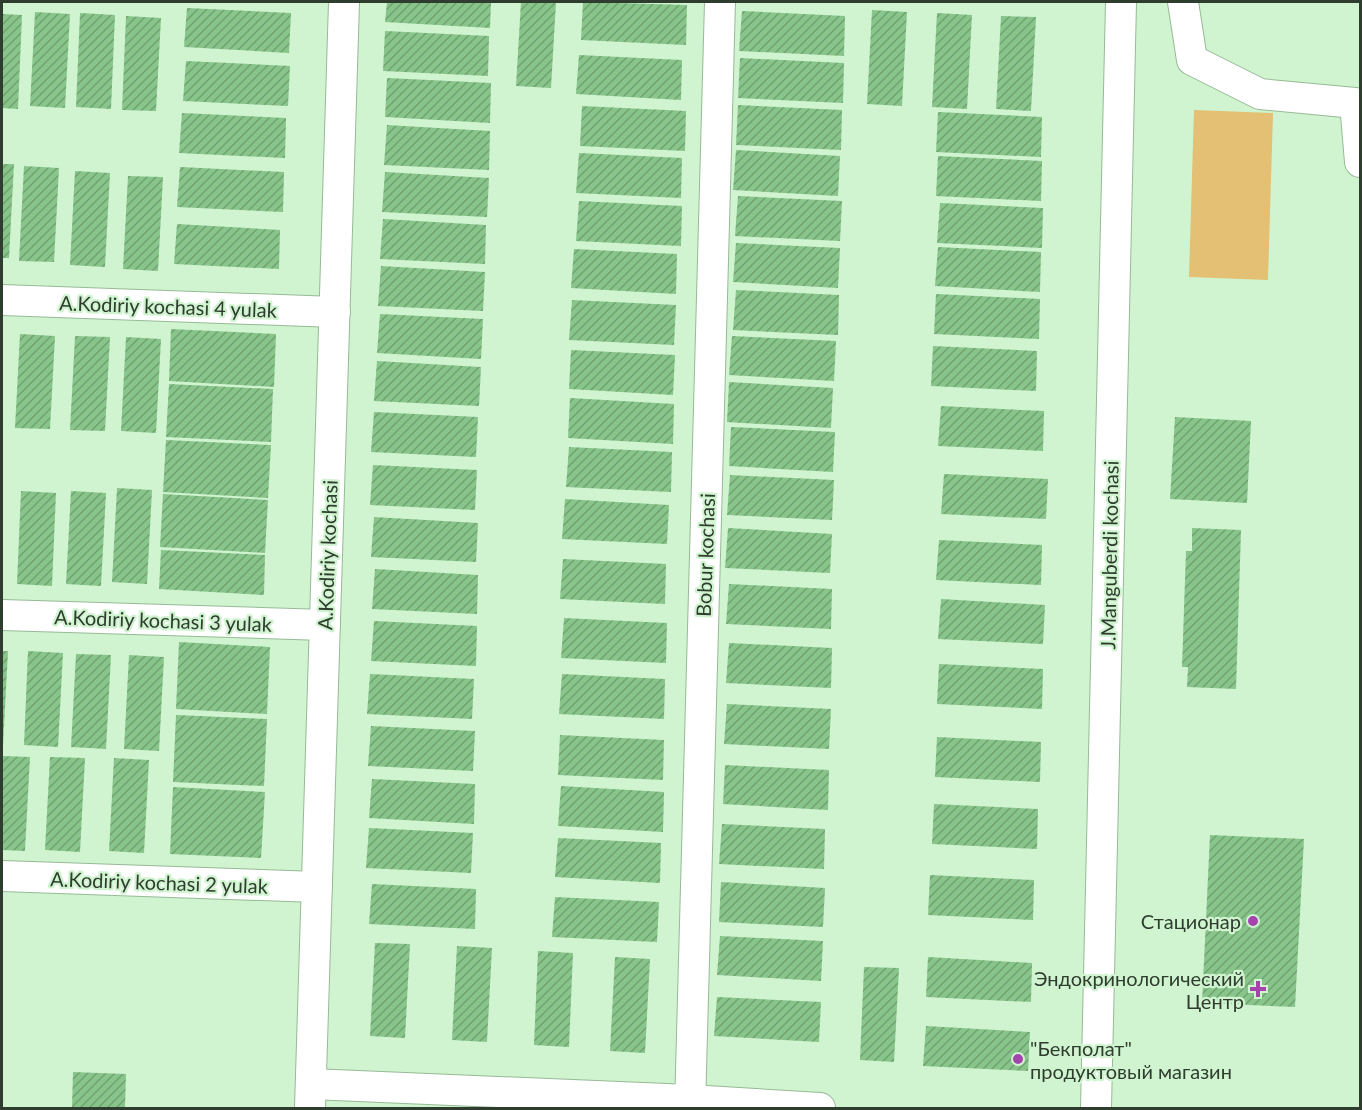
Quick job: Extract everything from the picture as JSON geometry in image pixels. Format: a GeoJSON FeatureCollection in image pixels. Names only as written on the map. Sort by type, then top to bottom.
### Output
{"type":"FeatureCollection","features":[{"type":"Feature","properties":{"kind":"street","name":"A.Kodiriy kochasi"},"geometry":{"type":"LineString","coordinates":[[310,1096],[344,2]]}},
{"type":"Feature","properties":{"kind":"street","name":"Bobur kochasi"},"geometry":{"type":"LineString","coordinates":[[690,1104],[720,2]]}},
{"type":"Feature","properties":{"kind":"street","name":"J.Manguberdi kochasi"},"geometry":{"type":"LineString","coordinates":[[1096,1108],[1121,2]]}},
{"type":"Feature","properties":{"kind":"street"},"geometry":{"type":"LineString","coordinates":[[1183,2],[1192,60],[1260,94],[1355,103],[1360,162]]}},
{"type":"Feature","properties":{"kind":"street","name":"A.Kodiriy kochasi 4 yulak"},"geometry":{"type":"LineString","coordinates":[[2,300],[335,312]]}},
{"type":"Feature","properties":{"kind":"street","name":"A.Kodiriy kochasi 3 yulak"},"geometry":{"type":"LineString","coordinates":[[2,615],[325,625]]}},
{"type":"Feature","properties":{"kind":"street","name":"A.Kodiriy kochasi 2 yulak"},"geometry":{"type":"LineString","coordinates":[[2,876],[317,887]]}},
{"type":"Feature","properties":{"kind":"street"},"geometry":{"type":"LineString","coordinates":[[310,1096],[820,1108]]}},
{"type":"Feature","properties":{"kind":"shaded area"},"geometry":{"type":"Polygon","coordinates":[[[1194,110],[1273,113],[1268,280],[1189,277],[1194,110]]]}},
{"type":"Feature","properties":{"kind":"building"},"geometry":{"type":"Polygon","coordinates":[[[387,2],[491,2],[490,28],[385,22],[387,2]]]}},
{"type":"Feature","properties":{"kind":"building"},"geometry":{"type":"Polygon","coordinates":[[[521,2],[556,2],[551,88],[516,86],[521,2]]]}},
{"type":"Feature","properties":{"kind":"building"},"geometry":{"type":"Polygon","coordinates":[[[583,2],[687,5],[686,45],[581,40],[583,2]]]}},
{"type":"Feature","properties":{"kind":"building"},"geometry":{"type":"Polygon","coordinates":[[[187,8],[291,13],[289,53],[184,47],[187,8]]]}},
{"type":"Feature","properties":{"kind":"building"},"geometry":{"type":"Polygon","coordinates":[[[872,10],[907,12],[902,106],[867,104],[872,10]]]}},
{"type":"Feature","properties":{"kind":"building"},"geometry":{"type":"Polygon","coordinates":[[[742,11],[845,16],[844,56],[739,51],[742,11]]]}},
{"type":"Feature","properties":{"kind":"building"},"geometry":{"type":"Polygon","coordinates":[[[35,12],[70,14],[65,108],[30,106],[35,12]]]}},
{"type":"Feature","properties":{"kind":"building"},"geometry":{"type":"Polygon","coordinates":[[[80,13],[115,15],[111,109],[76,107],[80,13]]]}},
{"type":"Feature","properties":{"kind":"building"},"geometry":{"type":"Polygon","coordinates":[[[937,13],[972,15],[967,109],[932,107],[937,13]]]}},
{"type":"Feature","properties":{"kind":"building"},"geometry":{"type":"Polygon","coordinates":[[[2,14],[22,15],[18,109],[2,108],[2,14]]]}},
{"type":"Feature","properties":{"kind":"building"},"geometry":{"type":"Polygon","coordinates":[[[126,16],[161,18],[156,111],[122,110],[126,16]]]}},
{"type":"Feature","properties":{"kind":"building"},"geometry":{"type":"Polygon","coordinates":[[[1001,16],[1036,17],[1031,111],[996,109],[1001,16]]]}},
{"type":"Feature","properties":{"kind":"building"},"geometry":{"type":"Polygon","coordinates":[[[385,31],[489,36],[488,76],[383,71],[385,31]]]}},
{"type":"Feature","properties":{"kind":"building"},"geometry":{"type":"Polygon","coordinates":[[[579,55],[682,60],[681,100],[576,94],[579,55]]]}},
{"type":"Feature","properties":{"kind":"building"},"geometry":{"type":"Polygon","coordinates":[[[740,58],[844,63],[843,103],[738,98],[740,58]]]}},
{"type":"Feature","properties":{"kind":"building"},"geometry":{"type":"Polygon","coordinates":[[[186,61],[290,66],[288,106],[183,101],[186,61]]]}},
{"type":"Feature","properties":{"kind":"building"},"geometry":{"type":"Polygon","coordinates":[[[387,78],[491,83],[490,123],[385,117],[387,78]]]}},
{"type":"Feature","properties":{"kind":"building"},"geometry":{"type":"Polygon","coordinates":[[[738,105],[842,110],[841,150],[736,145],[738,105]]]}},
{"type":"Feature","properties":{"kind":"building"},"geometry":{"type":"Polygon","coordinates":[[[582,106],[686,111],[685,151],[580,146],[582,106]]]}},
{"type":"Feature","properties":{"kind":"building"},"geometry":{"type":"Polygon","coordinates":[[[938,112],[1042,117],[1041,157],[936,152],[938,112]]]}},
{"type":"Feature","properties":{"kind":"building"},"geometry":{"type":"Polygon","coordinates":[[[182,113],[286,118],[285,158],[179,153],[182,113]]]}},
{"type":"Feature","properties":{"kind":"building"},"geometry":{"type":"Polygon","coordinates":[[[387,125],[490,131],[489,170],[384,165],[387,125]]]}},
{"type":"Feature","properties":{"kind":"building"},"geometry":{"type":"Polygon","coordinates":[[[736,150],[840,156],[838,196],[733,190],[736,150]]]}},
{"type":"Feature","properties":{"kind":"building"},"geometry":{"type":"Polygon","coordinates":[[[579,153],[682,158],[681,198],[576,193],[579,153]]]}},
{"type":"Feature","properties":{"kind":"building"},"geometry":{"type":"Polygon","coordinates":[[[938,156],[1042,161],[1041,201],[936,196],[938,156]]]}},
{"type":"Feature","properties":{"kind":"building"},"geometry":{"type":"Polygon","coordinates":[[[2,164],[14,164],[9,258],[2,258],[2,164]]]}},
{"type":"Feature","properties":{"kind":"building"},"geometry":{"type":"Polygon","coordinates":[[[24,166],[59,168],[54,262],[19,261],[24,166]]]}},
{"type":"Feature","properties":{"kind":"building"},"geometry":{"type":"Polygon","coordinates":[[[180,167],[284,172],[283,212],[177,207],[180,167]]]}},
{"type":"Feature","properties":{"kind":"building"},"geometry":{"type":"Polygon","coordinates":[[[75,171],[110,173],[105,267],[70,265],[75,171]]]}},
{"type":"Feature","properties":{"kind":"building"},"geometry":{"type":"Polygon","coordinates":[[[385,172],[489,178],[487,217],[382,212],[385,172]]]}},
{"type":"Feature","properties":{"kind":"building"},"geometry":{"type":"Polygon","coordinates":[[[128,176],[163,177],[158,271],[123,269],[128,176]]]}},
{"type":"Feature","properties":{"kind":"building"},"geometry":{"type":"Polygon","coordinates":[[[738,196],[842,201],[840,241],[735,236],[738,196]]]}},
{"type":"Feature","properties":{"kind":"building"},"geometry":{"type":"Polygon","coordinates":[[[579,201],[682,206],[681,246],[576,241],[579,201]]]}},
{"type":"Feature","properties":{"kind":"building"},"geometry":{"type":"Polygon","coordinates":[[[940,203],[1043,208],[1042,248],[937,243],[940,203]]]}},
{"type":"Feature","properties":{"kind":"building"},"geometry":{"type":"Polygon","coordinates":[[[383,219],[486,225],[485,264],[380,259],[383,219]]]}},
{"type":"Feature","properties":{"kind":"building"},"geometry":{"type":"Polygon","coordinates":[[[177,224],[280,230],[279,269],[174,264],[177,224]]]}},
{"type":"Feature","properties":{"kind":"building"},"geometry":{"type":"Polygon","coordinates":[[[736,243],[840,248],[838,288],[733,282],[736,243]]]}},
{"type":"Feature","properties":{"kind":"building"},"geometry":{"type":"Polygon","coordinates":[[[938,247],[1041,252],[1040,292],[935,286],[938,247]]]}},
{"type":"Feature","properties":{"kind":"building"},"geometry":{"type":"Polygon","coordinates":[[[574,249],[677,254],[676,294],[571,288],[574,249]]]}},
{"type":"Feature","properties":{"kind":"building"},"geometry":{"type":"Polygon","coordinates":[[[381,266],[485,272],[483,311],[378,306],[381,266]]]}},
{"type":"Feature","properties":{"kind":"building"},"geometry":{"type":"Polygon","coordinates":[[[736,290],[839,295],[838,335],[733,330],[736,290]]]}},
{"type":"Feature","properties":{"kind":"building"},"geometry":{"type":"Polygon","coordinates":[[[936,294],[1040,299],[1039,339],[934,334],[936,294]]]}},
{"type":"Feature","properties":{"kind":"building"},"geometry":{"type":"Polygon","coordinates":[[[572,300],[676,305],[674,345],[569,340],[572,300]]]}},
{"type":"Feature","properties":{"kind":"building"},"geometry":{"type":"Polygon","coordinates":[[[380,314],[483,319],[481,359],[377,353],[380,314]]]}},
{"type":"Feature","properties":{"kind":"building"},"geometry":{"type":"Polygon","coordinates":[[[171,329],[276,334],[274,387],[169,381],[171,329]]]}},
{"type":"Feature","properties":{"kind":"building"},"geometry":{"type":"Polygon","coordinates":[[[20,334],[55,336],[50,429],[15,428],[20,334]]]}},
{"type":"Feature","properties":{"kind":"building"},"geometry":{"type":"Polygon","coordinates":[[[75,336],[110,337],[105,431],[70,430],[75,336]]]}},
{"type":"Feature","properties":{"kind":"building"},"geometry":{"type":"Polygon","coordinates":[[[732,336],[836,341],[834,381],[729,375],[732,336]]]}},
{"type":"Feature","properties":{"kind":"building"},"geometry":{"type":"Polygon","coordinates":[[[126,337],[161,339],[156,433],[121,431],[126,337]]]}},
{"type":"Feature","properties":{"kind":"building"},"geometry":{"type":"Polygon","coordinates":[[[933,346],[1037,351],[1036,391],[931,386],[933,346]]]}},
{"type":"Feature","properties":{"kind":"building"},"geometry":{"type":"Polygon","coordinates":[[[571,350],[675,355],[673,395],[569,389],[571,350]]]}},
{"type":"Feature","properties":{"kind":"building"},"geometry":{"type":"Polygon","coordinates":[[[377,361],[481,367],[479,406],[374,401],[377,361]]]}},
{"type":"Feature","properties":{"kind":"building"},"geometry":{"type":"Polygon","coordinates":[[[729,382],[833,388],[831,428],[727,422],[729,382]]]}},
{"type":"Feature","properties":{"kind":"building"},"geometry":{"type":"Polygon","coordinates":[[[169,384],[273,389],[271,442],[166,437],[169,384]]]}},
{"type":"Feature","properties":{"kind":"building"},"geometry":{"type":"Polygon","coordinates":[[[570,398],[674,404],[673,444],[568,438],[570,398]]]}},
{"type":"Feature","properties":{"kind":"building"},"geometry":{"type":"Polygon","coordinates":[[[941,406],[1044,411],[1043,451],[938,446],[941,406]]]}},
{"type":"Feature","properties":{"kind":"building"},"geometry":{"type":"Polygon","coordinates":[[[374,412],[478,417],[476,457],[371,452],[374,412]]]}},
{"type":"Feature","properties":{"kind":"building"},"geometry":{"type":"Polygon","coordinates":[[[1175,417],[1251,421],[1247,503],[1170,499],[1175,417]]]}},
{"type":"Feature","properties":{"kind":"building"},"geometry":{"type":"Polygon","coordinates":[[[731,427],[835,432],[833,472],[729,466],[731,427]]]}},
{"type":"Feature","properties":{"kind":"building"},"geometry":{"type":"Polygon","coordinates":[[[166,440],[271,445],[268,498],[163,492],[166,440]]]}},
{"type":"Feature","properties":{"kind":"building"},"geometry":{"type":"Polygon","coordinates":[[[569,447],[672,452],[671,492],[566,487],[569,447]]]}},
{"type":"Feature","properties":{"kind":"building"},"geometry":{"type":"Polygon","coordinates":[[[373,465],[477,470],[475,510],[370,505],[373,465]]]}},
{"type":"Feature","properties":{"kind":"building"},"geometry":{"type":"Polygon","coordinates":[[[944,474],[1048,479],[1046,519],[941,514],[944,474]]]}},
{"type":"Feature","properties":{"kind":"building"},"geometry":{"type":"Polygon","coordinates":[[[730,475],[834,480],[832,520],[727,515],[730,475]]]}},
{"type":"Feature","properties":{"kind":"building"},"geometry":{"type":"Polygon","coordinates":[[[117,488],[152,490],[147,584],[112,582],[117,488]]]}},
{"type":"Feature","properties":{"kind":"building"},"geometry":{"type":"Polygon","coordinates":[[[21,491],[56,493],[52,586],[17,584],[21,491]]]}},
{"type":"Feature","properties":{"kind":"building"},"geometry":{"type":"Polygon","coordinates":[[[71,491],[106,493],[101,586],[66,584],[71,491]]]}},
{"type":"Feature","properties":{"kind":"building"},"geometry":{"type":"Polygon","coordinates":[[[163,494],[268,500],[265,553],[160,547],[163,494]]]}},
{"type":"Feature","properties":{"kind":"building"},"geometry":{"type":"Polygon","coordinates":[[[565,499],[669,505],[667,544],[562,539],[565,499]]]}},
{"type":"Feature","properties":{"kind":"building"},"geometry":{"type":"Polygon","coordinates":[[[374,517],[478,523],[476,562],[371,557],[374,517]]]}},
{"type":"Feature","properties":{"kind":"building"},"geometry":{"type":"Polygon","coordinates":[[[728,528],[832,534],[830,573],[725,568],[728,528]]]}},
{"type":"Feature","properties":{"kind":"building"},"geometry":{"type":"Polygon","coordinates":[[[1192,528],[1241,530],[1236,689],[1187,687],[1188,667],[1182,667],[1186,551],[1192,551],[1192,528]]]}},
{"type":"Feature","properties":{"kind":"building"},"geometry":{"type":"Polygon","coordinates":[[[939,540],[1042,545],[1041,585],[936,580],[939,540]]]}},
{"type":"Feature","properties":{"kind":"building"},"geometry":{"type":"Polygon","coordinates":[[[161,550],[265,555],[264,595],[159,589],[161,550]]]}},
{"type":"Feature","properties":{"kind":"building"},"geometry":{"type":"Polygon","coordinates":[[[563,559],[666,564],[665,604],[560,599],[563,559]]]}},
{"type":"Feature","properties":{"kind":"building"},"geometry":{"type":"Polygon","coordinates":[[[375,569],[478,575],[477,614],[372,609],[375,569]]]}},
{"type":"Feature","properties":{"kind":"building"},"geometry":{"type":"Polygon","coordinates":[[[729,584],[832,589],[831,629],[726,624],[729,584]]]}},
{"type":"Feature","properties":{"kind":"building"},"geometry":{"type":"Polygon","coordinates":[[[941,599],[1045,605],[1043,644],[938,639],[941,599]]]}},
{"type":"Feature","properties":{"kind":"building"},"geometry":{"type":"Polygon","coordinates":[[[564,618],[667,623],[666,663],[561,658],[564,618]]]}},
{"type":"Feature","properties":{"kind":"building"},"geometry":{"type":"Polygon","coordinates":[[[374,621],[477,626],[476,666],[371,661],[374,621]]]}},
{"type":"Feature","properties":{"kind":"building"},"geometry":{"type":"Polygon","coordinates":[[[179,642],[270,647],[267,714],[176,709],[179,642]]]}},
{"type":"Feature","properties":{"kind":"building"},"geometry":{"type":"Polygon","coordinates":[[[729,643],[832,648],[831,688],[726,683],[729,643]]]}},
{"type":"Feature","properties":{"kind":"building"},"geometry":{"type":"Polygon","coordinates":[[[2,651],[8,651],[3,746],[2,746],[2,651]]]}},
{"type":"Feature","properties":{"kind":"building"},"geometry":{"type":"Polygon","coordinates":[[[28,651],[63,653],[58,747],[24,745],[28,651]]]}},
{"type":"Feature","properties":{"kind":"building"},"geometry":{"type":"Polygon","coordinates":[[[76,654],[111,655],[106,749],[71,747],[76,654]]]}},
{"type":"Feature","properties":{"kind":"building"},"geometry":{"type":"Polygon","coordinates":[[[129,655],[164,657],[159,751],[124,749],[129,655]]]}},
{"type":"Feature","properties":{"kind":"building"},"geometry":{"type":"Polygon","coordinates":[[[939,664],[1043,669],[1042,709],[937,704],[939,664]]]}},
{"type":"Feature","properties":{"kind":"building"},"geometry":{"type":"Polygon","coordinates":[[[370,674],[474,679],[472,719],[367,714],[370,674]]]}},
{"type":"Feature","properties":{"kind":"building"},"geometry":{"type":"Polygon","coordinates":[[[562,674],[665,679],[664,719],[559,714],[562,674]]]}},
{"type":"Feature","properties":{"kind":"building"},"geometry":{"type":"Polygon","coordinates":[[[727,704],[831,709],[829,749],[724,744],[727,704]]]}},
{"type":"Feature","properties":{"kind":"building"},"geometry":{"type":"Polygon","coordinates":[[[176,715],[267,719],[264,786],[173,782],[176,715]]]}},
{"type":"Feature","properties":{"kind":"building"},"geometry":{"type":"Polygon","coordinates":[[[371,726],[475,731],[473,771],[368,766],[371,726]]]}},
{"type":"Feature","properties":{"kind":"building"},"geometry":{"type":"Polygon","coordinates":[[[560,735],[664,740],[663,780],[558,775],[560,735]]]}},
{"type":"Feature","properties":{"kind":"building"},"geometry":{"type":"Polygon","coordinates":[[[937,737],[1041,742],[1040,782],[935,777],[937,737]]]}},
{"type":"Feature","properties":{"kind":"building"},"geometry":{"type":"Polygon","coordinates":[[[2,756],[30,757],[25,851],[2,850],[2,756]]]}},
{"type":"Feature","properties":{"kind":"building"},"geometry":{"type":"Polygon","coordinates":[[[50,757],[85,758],[80,852],[45,850],[50,757]]]}},
{"type":"Feature","properties":{"kind":"building"},"geometry":{"type":"Polygon","coordinates":[[[114,758],[149,760],[144,853],[109,851],[114,758]]]}},
{"type":"Feature","properties":{"kind":"building"},"geometry":{"type":"Polygon","coordinates":[[[725,765],[829,770],[828,810],[723,804],[725,765]]]}},
{"type":"Feature","properties":{"kind":"building"},"geometry":{"type":"Polygon","coordinates":[[[372,779],[475,784],[474,824],[369,818],[372,779]]]}},
{"type":"Feature","properties":{"kind":"building"},"geometry":{"type":"Polygon","coordinates":[[[561,786],[664,792],[663,832],[558,826],[561,786]]]}},
{"type":"Feature","properties":{"kind":"building"},"geometry":{"type":"Polygon","coordinates":[[[173,787],[265,792],[261,858],[170,854],[173,787]]]}},
{"type":"Feature","properties":{"kind":"building"},"geometry":{"type":"Polygon","coordinates":[[[934,804],[1038,809],[1037,849],[932,844],[934,804]]]}},
{"type":"Feature","properties":{"kind":"building"},"geometry":{"type":"Polygon","coordinates":[[[722,824],[825,829],[824,869],[719,864],[722,824]]]}},
{"type":"Feature","properties":{"kind":"building"},"geometry":{"type":"Polygon","coordinates":[[[369,828],[473,833],[471,873],[366,868],[369,828]]]}},
{"type":"Feature","properties":{"kind":"building","name":"Стационар"},"geometry":{"type":"Polygon","coordinates":[[[1210,835],[1304,839],[1295,1007],[1202,1003],[1210,835]]]}},
{"type":"Feature","properties":{"kind":"building"},"geometry":{"type":"Polygon","coordinates":[[[558,838],[661,843],[660,883],[555,877],[558,838]]]}},
{"type":"Feature","properties":{"kind":"building"},"geometry":{"type":"Polygon","coordinates":[[[930,875],[1034,880],[1033,920],[928,915],[930,875]]]}},
{"type":"Feature","properties":{"kind":"building"},"geometry":{"type":"Polygon","coordinates":[[[721,882],[825,888],[823,927],[719,922],[721,882]]]}},
{"type":"Feature","properties":{"kind":"building"},"geometry":{"type":"Polygon","coordinates":[[[372,884],[476,889],[475,929],[369,924],[372,884]]]}},
{"type":"Feature","properties":{"kind":"building"},"geometry":{"type":"Polygon","coordinates":[[[555,897],[659,902],[657,942],[552,937],[555,897]]]}},
{"type":"Feature","properties":{"kind":"building"},"geometry":{"type":"Polygon","coordinates":[[[720,936],[823,941],[821,981],[717,975],[720,936]]]}},
{"type":"Feature","properties":{"kind":"building"},"geometry":{"type":"Polygon","coordinates":[[[375,943],[410,944],[405,1038],[370,1036],[375,943]]]}},
{"type":"Feature","properties":{"kind":"building"},"geometry":{"type":"Polygon","coordinates":[[[457,946],[492,948],[487,1042],[452,1040],[457,946]]]}},
{"type":"Feature","properties":{"kind":"building"},"geometry":{"type":"Polygon","coordinates":[[[538,951],[573,953],[569,1047],[534,1045],[538,951]]]}},
{"type":"Feature","properties":{"kind":"building"},"geometry":{"type":"Polygon","coordinates":[[[615,957],[650,959],[645,1053],[610,1051],[615,957]]]}},
{"type":"Feature","properties":{"kind":"building"},"geometry":{"type":"Polygon","coordinates":[[[928,957],[1032,963],[1031,1002],[926,997],[928,957]]]}},
{"type":"Feature","properties":{"kind":"building"},"geometry":{"type":"Polygon","coordinates":[[[864,967],[899,968],[894,1062],[860,1060],[864,967]]]}},
{"type":"Feature","properties":{"kind":"building"},"geometry":{"type":"Polygon","coordinates":[[[717,997],[821,1002],[819,1042],[714,1036],[717,997]]]}},
{"type":"Feature","properties":{"kind":"building"},"geometry":{"type":"Polygon","coordinates":[[[926,1026],[1030,1032],[1028,1071],[923,1066],[926,1026]]]}},
{"type":"Feature","properties":{"kind":"building"},"geometry":{"type":"Polygon","coordinates":[[[73,1072],[126,1074],[125,1108],[72,1108],[73,1072]]]}},
{"type":"Feature","properties":{"kind":"place","name":"Стационар"},"geometry":{"type":"Point","coordinates":[1253,921]}},
{"type":"Feature","properties":{"kind":"place","name":"Эндокринологический Центр"},"geometry":{"type":"Point","coordinates":[1258,989]}},
{"type":"Feature","properties":{"kind":"place","name":"\"Бекполат\" продуктовый магазин"},"geometry":{"type":"Point","coordinates":[1018,1059]}}]}
